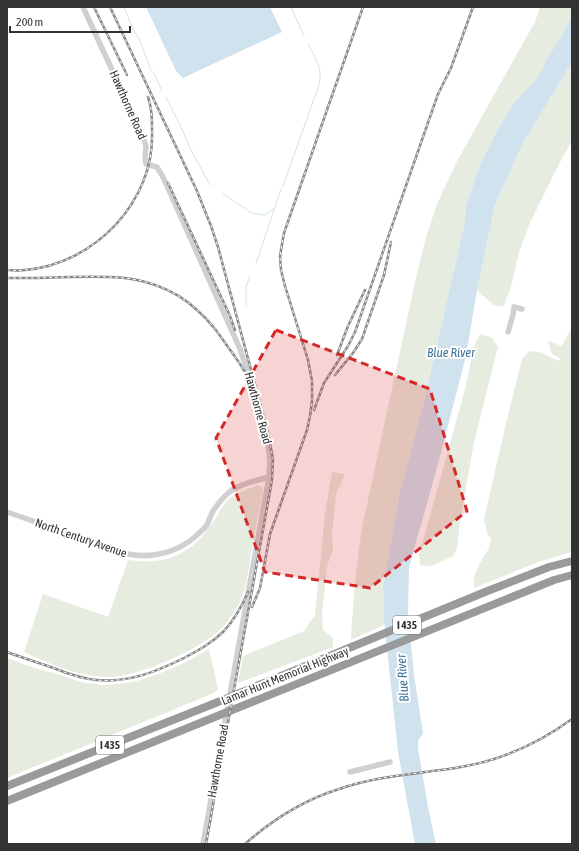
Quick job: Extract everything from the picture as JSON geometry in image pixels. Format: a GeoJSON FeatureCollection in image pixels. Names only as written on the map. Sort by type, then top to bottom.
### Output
{"type":"FeatureCollection","features":[{"type":"Feature","properties":{"kind":"highway","name":"Lamar Hunt Memorial Highway"},"geometry":{"type":"LineString","coordinates":[[7,786],[485,592],[549,567],[572,561]]}},
{"type":"Feature","properties":{"kind":"highway","name":"Lamar Hunt Memorial Highway"},"geometry":{"type":"LineString","coordinates":[[7,801],[554,580],[572,575]]}},
{"type":"Feature","properties":{"kind":"street","name":"Hawthorne Road"},"geometry":{"type":"LineString","coordinates":[[83,7],[143,137],[146,146],[146,164],[157,167],[240,349],[251,380],[254,397],[268,443],[270,461],[269,477],[203,844]]}},
{"type":"Feature","properties":{"kind":"street"},"geometry":{"type":"LineString","coordinates":[[508,332],[514,307],[522,309]]}},
{"type":"Feature","properties":{"kind":"street","name":"North Century Avenue"},"geometry":{"type":"LineString","coordinates":[[7,512],[128,554],[136,556],[153,556],[175,550],[193,539],[206,525],[213,511],[232,490],[269,477]]}},
{"type":"Feature","properties":{"kind":"street"},"geometry":{"type":"LineString","coordinates":[[350,772],[390,762]]}},
{"type":"Feature","properties":{"kind":"highlighted area"},"geometry":{"type":"Polygon","coordinates":[[[276,330],[430,389],[467,511],[370,588],[265,572],[216,438],[276,330]]]}},
{"type":"Feature","properties":{"kind":"shaded area"},"geometry":{"type":"Polygon","coordinates":[[[540,7],[572,7],[572,14],[565,30],[545,62],[544,67],[536,79],[513,104],[499,127],[480,165],[466,205],[465,222],[424,401],[399,496],[383,587],[384,625],[351,640],[355,584],[362,528],[426,237],[437,204],[457,161],[535,22],[540,7]]]}},
{"type":"Feature","properties":{"kind":"shaded area"},"geometry":{"type":"Polygon","coordinates":[[[572,62],[572,140],[529,225],[519,252],[511,287],[503,307],[494,305],[477,290],[495,205],[522,145],[572,62]]]}},
{"type":"Feature","properties":{"kind":"shaded area"},"geometry":{"type":"Polygon","coordinates":[[[572,328],[572,552],[538,562],[474,588],[474,577],[489,548],[491,539],[487,533],[484,519],[522,359],[529,351],[539,352],[559,361],[561,359],[552,354],[548,341],[562,346],[572,328]]]}},
{"type":"Feature","properties":{"kind":"shaded area"},"geometry":{"type":"Polygon","coordinates":[[[480,334],[492,338],[498,347],[474,442],[457,548],[453,556],[432,566],[420,565],[419,555],[464,393],[475,344],[480,334]]]}},
{"type":"Feature","properties":{"kind":"shaded area"},"geometry":{"type":"Polygon","coordinates":[[[332,472],[345,474],[336,494],[332,534],[333,550],[327,566],[322,613],[323,630],[333,638],[333,647],[238,683],[243,656],[304,631],[315,615],[325,513],[332,472]]]}},
{"type":"Feature","properties":{"kind":"shaded area"},"geometry":{"type":"Polygon","coordinates":[[[257,485],[262,487],[263,492],[244,592],[236,610],[219,631],[197,646],[166,662],[134,673],[120,676],[108,677],[87,675],[54,665],[24,652],[43,594],[108,617],[128,560],[154,561],[176,556],[185,551],[203,536],[231,497],[257,485]]]}},
{"type":"Feature","properties":{"kind":"shaded area"},"geometry":{"type":"Polygon","coordinates":[[[209,649],[218,689],[214,693],[7,778],[7,658],[81,682],[102,685],[137,681],[161,673],[186,662],[209,649]]]}},
{"type":"Feature","properties":{"kind":"water"},"geometry":{"type":"Polygon","coordinates":[[[146,7],[270,7],[282,32],[183,78],[176,71],[146,7]]]}},
{"type":"Feature","properties":{"kind":"water","name":"Blue River"},"geometry":{"type":"Polygon","coordinates":[[[572,14],[572,62],[522,145],[495,205],[477,290],[466,356],[437,468],[409,567],[408,612],[414,675],[423,733],[418,741],[418,748],[436,844],[415,844],[398,752],[384,620],[383,587],[399,496],[424,401],[465,222],[466,205],[480,165],[499,127],[513,104],[536,79],[544,67],[545,62],[565,30],[572,14]]]}},
{"type":"Feature","properties":{"kind":"waterway"},"geometry":{"type":"LineString","coordinates":[[124,7],[133,29],[140,41],[151,70],[155,75],[162,91]]}},
{"type":"Feature","properties":{"kind":"waterway"},"geometry":{"type":"LineString","coordinates":[[291,7],[304,36]]}},
{"type":"Feature","properties":{"kind":"waterway"},"geometry":{"type":"LineString","coordinates":[[283,186],[319,85],[319,68],[308,44]]}},
{"type":"Feature","properties":{"kind":"waterway"},"geometry":{"type":"LineString","coordinates":[[166,97],[190,148],[211,185]]}},
{"type":"Feature","properties":{"kind":"waterway"},"geometry":{"type":"LineString","coordinates":[[256,263],[281,189]]}},
{"type":"Feature","properties":{"kind":"waterway"},"geometry":{"type":"LineString","coordinates":[[223,194],[255,214],[265,215],[274,208]]}},
{"type":"Feature","properties":{"kind":"waterway"},"geometry":{"type":"LineString","coordinates":[[246,306],[246,287],[250,276]]}},
{"type":"Feature","properties":{"kind":"railway"},"geometry":{"type":"LineString","coordinates":[[94,7],[127,75]]}},
{"type":"Feature","properties":{"kind":"railway"},"geometry":{"type":"LineString","coordinates":[[110,7],[197,191],[211,226],[268,433],[273,459],[272,480],[206,844]]}},
{"type":"Feature","properties":{"kind":"railway"},"geometry":{"type":"LineString","coordinates":[[252,607],[260,588],[270,534],[307,430],[312,401],[312,381],[308,360],[281,270],[280,256],[284,233],[363,7]]}},
{"type":"Feature","properties":{"kind":"railway"},"geometry":{"type":"LineString","coordinates":[[314,410],[324,383],[348,346],[355,332],[438,94],[451,68],[473,7]]}},
{"type":"Feature","properties":{"kind":"railway"},"geometry":{"type":"LineString","coordinates":[[7,270],[23,270],[51,265],[75,256],[97,242],[116,224],[132,204],[143,181],[150,157],[152,118],[148,97]]}},
{"type":"Feature","properties":{"kind":"railway"},"geometry":{"type":"LineString","coordinates":[[168,183],[230,316],[235,330]]}},
{"type":"Feature","properties":{"kind":"railway"},"geometry":{"type":"LineString","coordinates":[[335,375],[353,353],[362,339],[384,275],[391,242]]}},
{"type":"Feature","properties":{"kind":"railway"},"geometry":{"type":"LineString","coordinates":[[7,278],[111,277],[134,279],[168,290],[188,302],[202,314],[218,332],[238,360],[251,383]]}},
{"type":"Feature","properties":{"kind":"railway"},"geometry":{"type":"LineString","coordinates":[[337,355],[348,326],[365,290]]}},
{"type":"Feature","properties":{"kind":"railway"},"geometry":{"type":"LineString","coordinates":[[7,652],[87,679],[120,680],[131,678],[163,668],[184,658],[215,639],[232,622],[248,592]]}},
{"type":"Feature","properties":{"kind":"railway"},"geometry":{"type":"LineString","coordinates":[[245,844],[277,819],[301,805],[326,794],[354,784],[399,775],[461,767],[491,760],[533,743],[572,719]]}}]}
